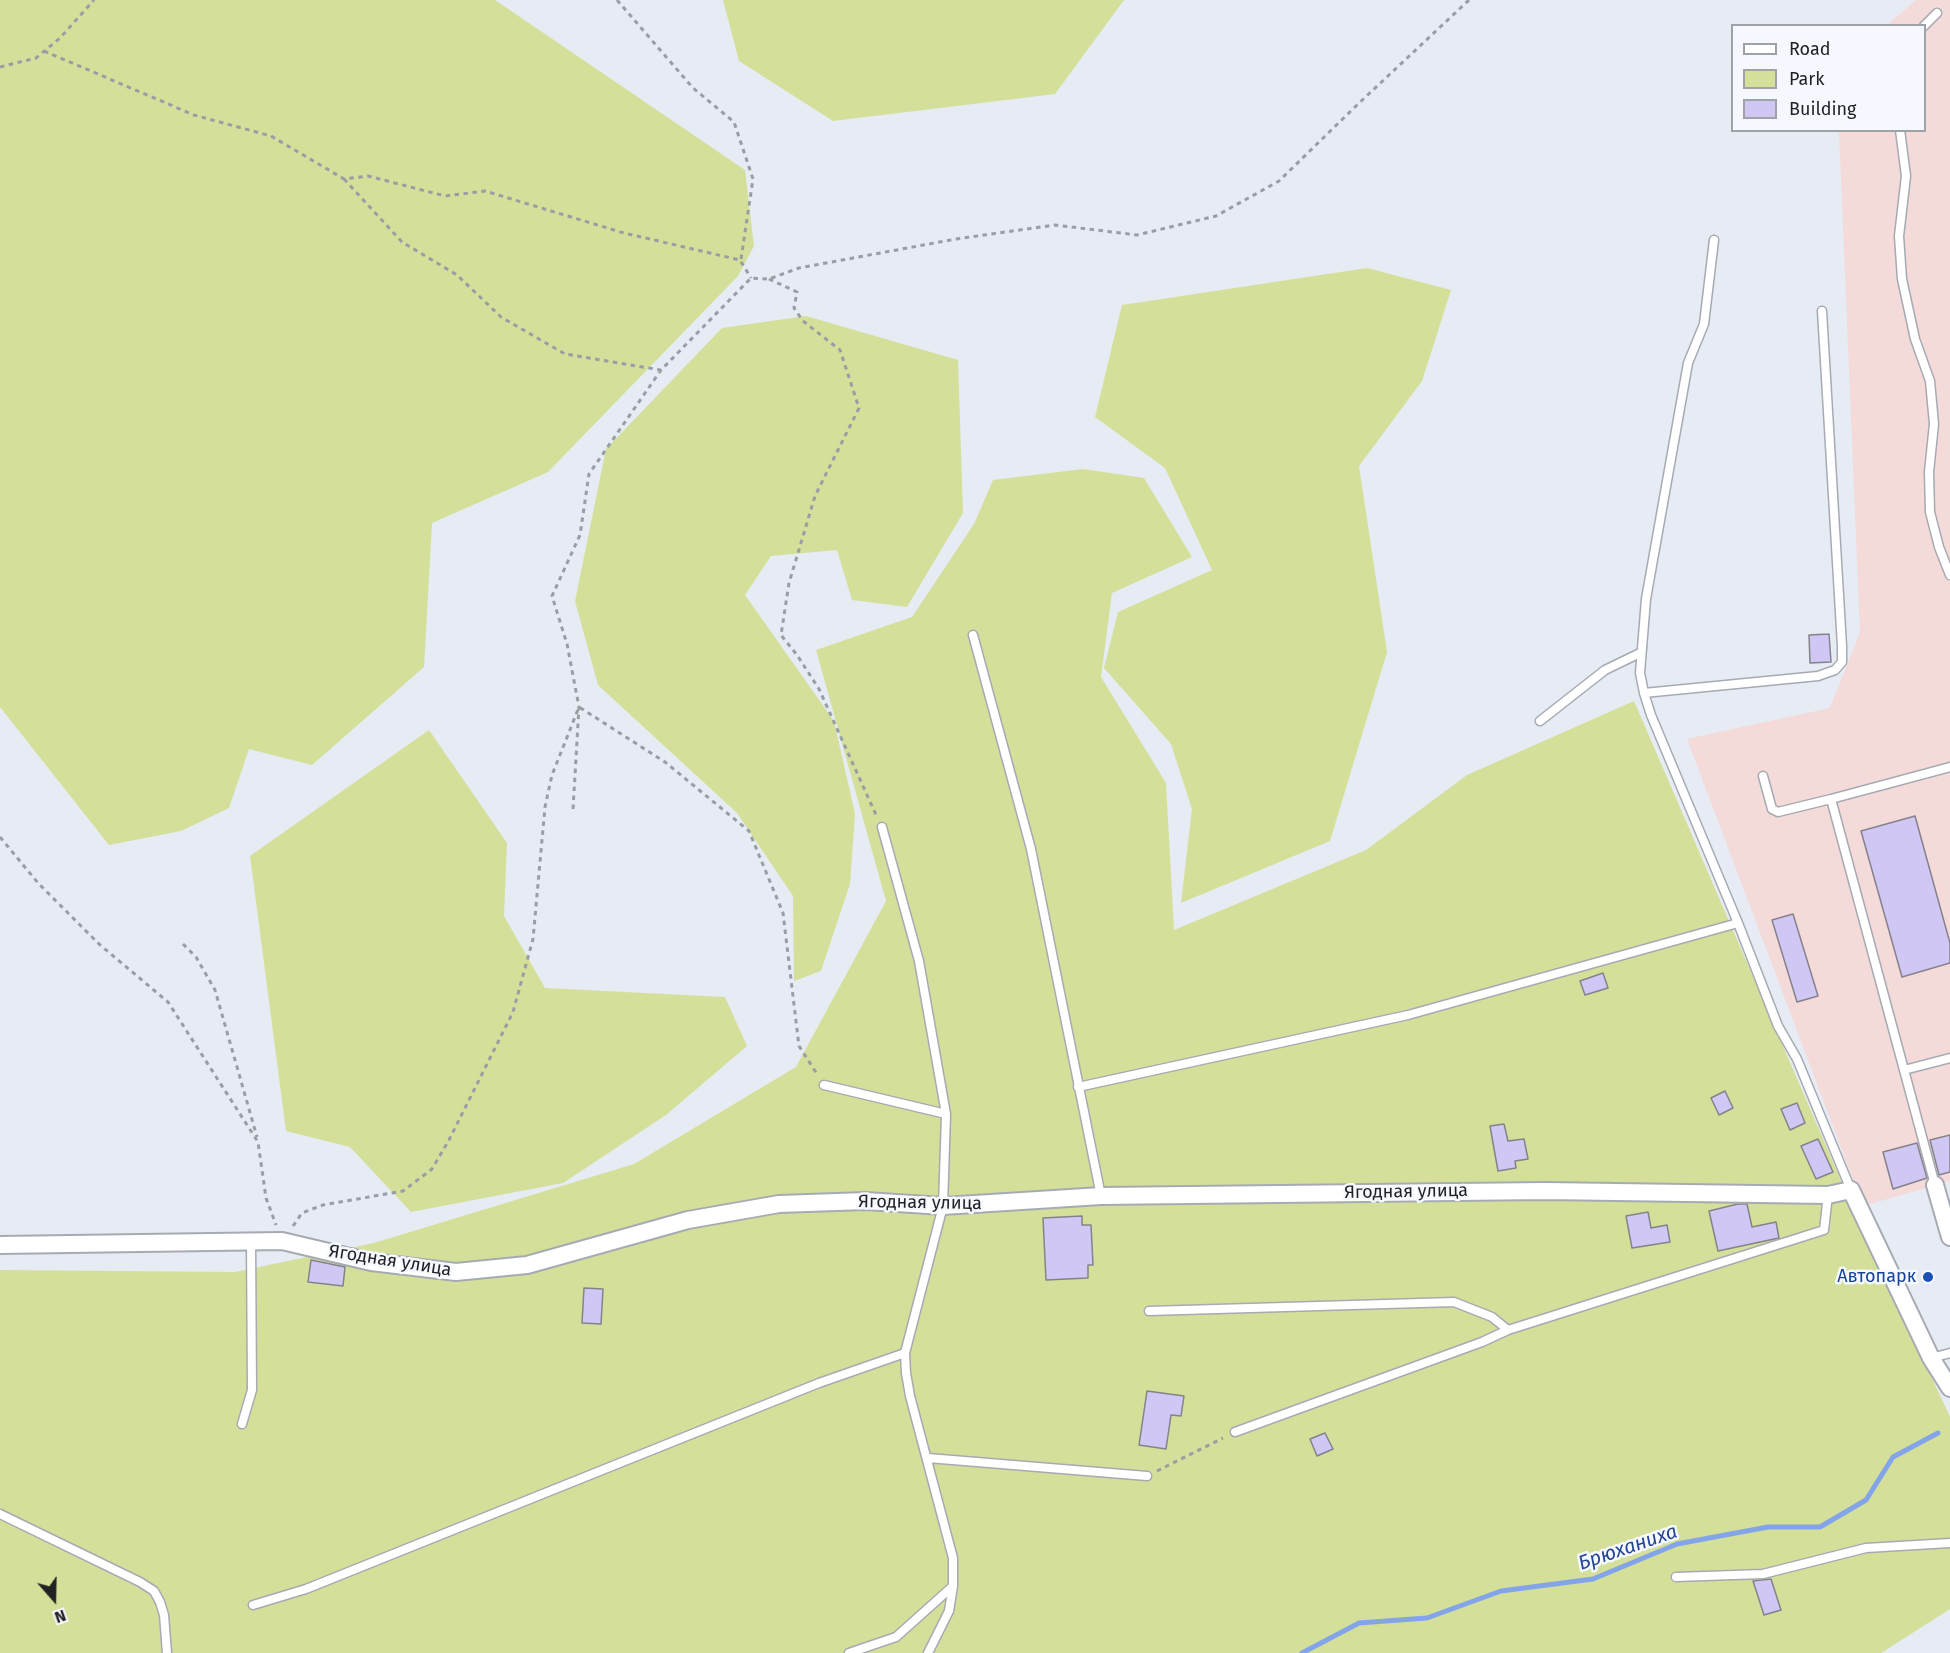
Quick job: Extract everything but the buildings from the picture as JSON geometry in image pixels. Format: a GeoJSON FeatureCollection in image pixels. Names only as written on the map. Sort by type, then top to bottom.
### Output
{"type":"FeatureCollection","features":[{"type":"Feature","properties":{"kind":"street"},"geometry":{"type":"LineString","coordinates":[[1935,1185],[1950,1237]]}},
{"type":"Feature","properties":{"kind":"street","name":"Ягодная улица"},"geometry":{"type":"LineString","coordinates":[[0,1245],[282,1241],[371,1262],[456,1272],[527,1265],[688,1220],[779,1204],[866,1201],[943,1206],[1101,1196],[1545,1191],[1828,1195],[1851,1190]]}},
{"type":"Feature","properties":{"kind":"street"},"geometry":{"type":"LineString","coordinates":[[1851,1190],[1931,1358],[1950,1388]]}},
{"type":"Feature","properties":{"kind":"lane"},"geometry":{"type":"LineString","coordinates":[[1926,24],[1937,13]]}},
{"type":"Feature","properties":{"kind":"lane"},"geometry":{"type":"LineString","coordinates":[[1900,132],[1906,176],[1899,236],[1902,279],[1915,339],[1930,381],[1934,424],[1929,472],[1930,512],[1939,547],[1950,575]]}},
{"type":"Feature","properties":{"kind":"lane"},"geometry":{"type":"LineString","coordinates":[[1714,240],[1704,324],[1688,363],[1646,599],[1640,674],[1644,693],[1778,1026],[1797,1059],[1851,1190]]}},
{"type":"Feature","properties":{"kind":"lane"},"geometry":{"type":"LineString","coordinates":[[1644,693],[1818,676],[1835,670],[1842,662],[1822,311]]}},
{"type":"Feature","properties":{"kind":"lane"},"geometry":{"type":"LineString","coordinates":[[973,635],[1031,849],[1101,1196]]}},
{"type":"Feature","properties":{"kind":"lane"},"geometry":{"type":"LineString","coordinates":[[1540,721],[1605,670],[1640,653]]}},
{"type":"Feature","properties":{"kind":"lane"},"geometry":{"type":"LineString","coordinates":[[1763,776],[1773,809],[1778,813],[1950,767]]}},
{"type":"Feature","properties":{"kind":"lane"},"geometry":{"type":"LineString","coordinates":[[1831,799],[1935,1185]]}},
{"type":"Feature","properties":{"kind":"lane"},"geometry":{"type":"LineString","coordinates":[[882,827],[919,961],[946,1114],[943,1206],[905,1353],[910,1396],[953,1558],[953,1586],[949,1611],[928,1653]]}},
{"type":"Feature","properties":{"kind":"lane"},"geometry":{"type":"LineString","coordinates":[[1078,1087],[1408,1015],[1738,923]]}},
{"type":"Feature","properties":{"kind":"lane"},"geometry":{"type":"LineString","coordinates":[[1904,1070],[1950,1058]]}},
{"type":"Feature","properties":{"kind":"lane"},"geometry":{"type":"LineString","coordinates":[[824,1085],[946,1114]]}},
{"type":"Feature","properties":{"kind":"lane"},"geometry":{"type":"LineString","coordinates":[[1235,1432],[1482,1342],[1508,1330],[1824,1230],[1828,1195]]}},
{"type":"Feature","properties":{"kind":"lane"},"geometry":{"type":"LineString","coordinates":[[242,1424],[252,1390],[251,1241]]}},
{"type":"Feature","properties":{"kind":"lane"},"geometry":{"type":"LineString","coordinates":[[1149,1311],[1455,1302],[1492,1317],[1508,1330]]}},
{"type":"Feature","properties":{"kind":"lane"},"geometry":{"type":"LineString","coordinates":[[253,1605],[306,1590],[819,1383],[905,1353]]}},
{"type":"Feature","properties":{"kind":"lane"},"geometry":{"type":"LineString","coordinates":[[1931,1358],[1950,1353]]}},
{"type":"Feature","properties":{"kind":"lane"},"geometry":{"type":"LineString","coordinates":[[928,1458],[1147,1476]]}},
{"type":"Feature","properties":{"kind":"lane"},"geometry":{"type":"LineString","coordinates":[[0,1514],[154,1591],[164,1615],[167,1653]]}},
{"type":"Feature","properties":{"kind":"lane"},"geometry":{"type":"LineString","coordinates":[[1676,1577],[1763,1574],[1866,1548],[1950,1543]]}},
{"type":"Feature","properties":{"kind":"lane"},"geometry":{"type":"LineString","coordinates":[[849,1653],[896,1637],[953,1586]]}},
{"type":"Feature","properties":{"kind":"path"},"geometry":{"type":"LineString","coordinates":[[0,67],[36,58],[60,38],[94,0]]}},
{"type":"Feature","properties":{"kind":"path"},"geometry":{"type":"LineString","coordinates":[[617,0],[693,88],[734,122],[753,179],[740,260],[751,278]]}},
{"type":"Feature","properties":{"kind":"path"},"geometry":{"type":"LineString","coordinates":[[769,279],[799,268],[978,236],[1055,225],[1137,235],[1216,216],[1279,182],[1469,0]]}},
{"type":"Feature","properties":{"kind":"path"},"geometry":{"type":"LineString","coordinates":[[44,51],[194,115],[272,136],[344,179],[402,242],[457,275],[501,317],[565,354],[661,370]]}},
{"type":"Feature","properties":{"kind":"path"},"geometry":{"type":"LineString","coordinates":[[344,179],[368,176],[445,196],[484,191],[624,233],[740,260]]}},
{"type":"Feature","properties":{"kind":"path"},"geometry":{"type":"LineString","coordinates":[[573,809],[579,707],[567,644],[552,596],[580,535],[589,474],[661,370],[751,278],[769,279],[797,292],[794,308],[803,321],[840,350],[859,408],[815,496],[789,583],[781,635],[819,689],[882,827]]}},
{"type":"Feature","properties":{"kind":"path"},"geometry":{"type":"LineString","coordinates":[[579,707],[665,762],[749,831],[783,913],[799,1046],[824,1085]]}},
{"type":"Feature","properties":{"kind":"path"},"geometry":{"type":"LineString","coordinates":[[282,1241],[302,1213],[323,1205],[403,1191],[432,1168],[449,1140],[513,1012],[533,939],[545,807],[552,775],[579,707]]}},
{"type":"Feature","properties":{"kind":"path"},"geometry":{"type":"LineString","coordinates":[[0,837],[38,883],[84,929],[168,1002],[258,1142]]}},
{"type":"Feature","properties":{"kind":"path"},"geometry":{"type":"LineString","coordinates":[[183,944],[196,957],[215,990],[258,1142],[266,1198],[282,1241]]}},
{"type":"Feature","properties":{"kind":"path"},"geometry":{"type":"LineString","coordinates":[[1147,1476],[1235,1432]]}},
{"type":"Feature","properties":{"kind":"shaded area"},"geometry":{"type":"Polygon","coordinates":[[[1916,0],[1950,0],[1950,1181],[1863,1206],[1687,739],[1830,708],[1860,632],[1839,132],[1926,132],[1926,24],[1888,24],[1916,0]]]}},
{"type":"Feature","properties":{"kind":"green space"},"geometry":{"type":"Polygon","coordinates":[[[0,0],[495,0],[745,170],[754,246],[738,276],[548,472],[432,523],[424,667],[312,765],[249,749],[229,808],[181,831],[109,845],[0,707],[0,0]]]}},
{"type":"Feature","properties":{"kind":"green space"},"geometry":{"type":"Polygon","coordinates":[[[723,0],[1124,0],[1055,94],[833,121],[739,61],[723,0]]]}},
{"type":"Feature","properties":{"kind":"green space"},"geometry":{"type":"Polygon","coordinates":[[[1367,268],[1451,290],[1422,381],[1359,466],[1387,652],[1330,841],[1181,903],[1192,809],[1171,744],[1104,668],[1118,612],[1212,570],[1165,468],[1095,417],[1122,305],[1367,268]]]}},
{"type":"Feature","properties":{"kind":"green space"},"geometry":{"type":"Polygon","coordinates":[[[806,316],[958,360],[963,513],[907,607],[852,600],[837,550],[771,556],[745,595],[834,721],[855,814],[850,884],[821,971],[794,981],[793,896],[737,813],[598,685],[575,601],[606,449],[722,328],[806,316]]]}},
{"type":"Feature","properties":{"kind":"green space"},"geometry":{"type":"Polygon","coordinates":[[[1083,469],[1144,478],[1192,557],[1112,593],[1101,677],[1166,783],[1174,930],[1366,850],[1467,775],[1634,701],[1840,1178],[1950,1417],[1950,1609],[1881,1653],[0,1653],[0,1270],[235,1272],[374,1243],[634,1164],[796,1067],[886,901],[816,650],[912,617],[974,524],[993,480],[1083,469]]]}},
{"type":"Feature","properties":{"kind":"green space"},"geometry":{"type":"Polygon","coordinates":[[[429,730],[507,843],[504,916],[545,988],[725,997],[747,1046],[666,1115],[563,1183],[411,1212],[350,1147],[286,1131],[250,856],[429,730]]]}},
{"type":"Feature","properties":{"kind":"waterway","name":"Брюханиха"},"geometry":{"type":"LineString","coordinates":[[1302,1653],[1359,1623],[1427,1618],[1501,1591],[1593,1579],[1677,1544],[1768,1527],[1820,1527],[1866,1500],[1893,1457],[1938,1433]]}},
{"type":"Feature","properties":{"kind":"place","name":"Автопарк"},"geometry":{"type":"Point","coordinates":[1928,1277]}}]}
